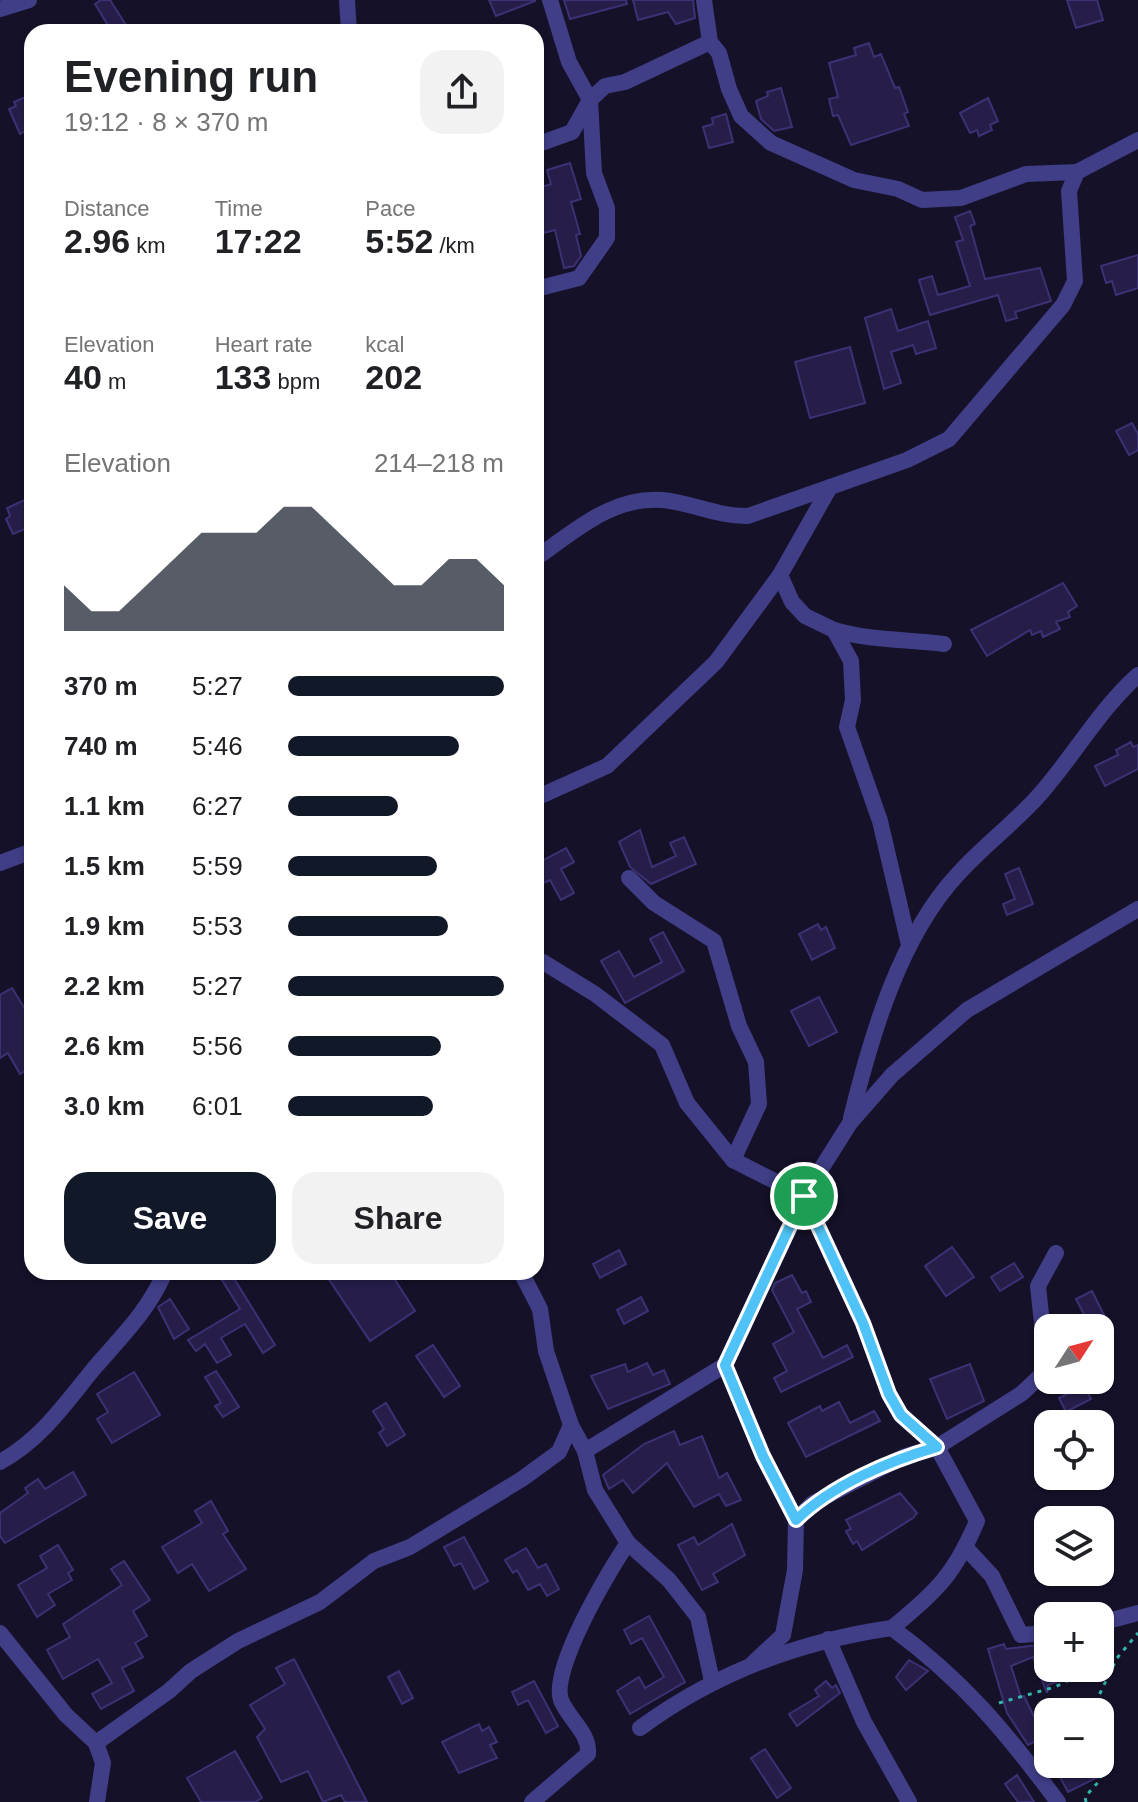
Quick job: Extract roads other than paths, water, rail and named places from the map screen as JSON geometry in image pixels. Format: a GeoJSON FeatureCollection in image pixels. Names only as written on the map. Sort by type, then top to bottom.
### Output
{"type":"FeatureCollection","features":[{"type":"Feature","properties":{"kind":"street"},"geometry":{"type":"LineString","coordinates":[[0,9],[29,0]]}},
{"type":"Feature","properties":{"kind":"street"},"geometry":{"type":"LineString","coordinates":[[347,0],[348,24]]}},
{"type":"Feature","properties":{"kind":"street"},"geometry":{"type":"LineString","coordinates":[[544,287],[579,278],[607,238],[607,208],[594,173],[590,100],[569,62],[550,0]]}},
{"type":"Feature","properties":{"kind":"street"},"geometry":{"type":"LineString","coordinates":[[704,0],[710,42],[719,53],[729,89],[741,116],[771,143],[854,180],[898,189],[922,200],[961,198],[1026,174],[1077,172],[1138,140]]}},
{"type":"Feature","properties":{"kind":"street"},"geometry":{"type":"LineString","coordinates":[[544,142],[572,132],[590,100],[605,86],[625,82],[710,42]]}},
{"type":"Feature","properties":{"kind":"street"},"geometry":{"type":"LineString","coordinates":[[544,553],[599,515],[627,503],[662,500],[732,516],[748,516],[907,460],[949,439],[1063,305],[1075,281],[1069,191],[1077,172]]}},
{"type":"Feature","properties":{"kind":"street"},"geometry":{"type":"LineString","coordinates":[[544,794],[607,766],[716,662],[780,575],[830,487]]}},
{"type":"Feature","properties":{"kind":"street"},"geometry":{"type":"LineString","coordinates":[[780,575],[792,602],[805,616],[834,630],[869,640],[900,638],[944,644]]}},
{"type":"Feature","properties":{"kind":"street"},"geometry":{"type":"LineString","coordinates":[[834,630],[851,661],[853,700],[847,727],[880,821],[909,945]]}},
{"type":"Feature","properties":{"kind":"street"},"geometry":{"type":"LineString","coordinates":[[850,1123],[863,1067],[909,945],[943,890],[1039,796],[1069,759],[1087,729],[1138,675]]}},
{"type":"Feature","properties":{"kind":"street"},"geometry":{"type":"LineString","coordinates":[[0,863],[24,854]]}},
{"type":"Feature","properties":{"kind":"street"},"geometry":{"type":"LineString","coordinates":[[629,878],[647,898],[714,941],[739,1026],[756,1062],[759,1104],[733,1160]]}},
{"type":"Feature","properties":{"kind":"street"},"geometry":{"type":"LineString","coordinates":[[585,1451],[725,1365],[804,1196],[850,1123],[892,1075],[967,1010],[1138,909]]}},
{"type":"Feature","properties":{"kind":"street"},"geometry":{"type":"LineString","coordinates":[[544,963],[595,994],[662,1045],[687,1103],[733,1160],[804,1196],[863,1323],[889,1394],[901,1415],[937,1447],[977,1521],[966,1548],[942,1586],[892,1628],[828,1639],[753,1663],[713,1686],[679,1699],[640,1728]]}},
{"type":"Feature","properties":{"kind":"street"},"geometry":{"type":"LineString","coordinates":[[796,1520],[813,1503],[840,1489],[903,1457],[937,1447],[1021,1394],[1047,1370],[1038,1286],[1056,1253]]}},
{"type":"Feature","properties":{"kind":"street"},"geometry":{"type":"LineString","coordinates":[[0,1462],[25,1448],[67,1404],[96,1366],[131,1330],[154,1298],[162,1280]]}},
{"type":"Feature","properties":{"kind":"street"},"geometry":{"type":"LineString","coordinates":[[525,1280],[540,1309],[546,1351],[571,1425],[585,1451],[595,1490],[628,1543],[669,1580],[698,1617],[712,1681]]}},
{"type":"Feature","properties":{"kind":"street"},"geometry":{"type":"LineString","coordinates":[[725,1365],[763,1456],[796,1520],[795,1570],[783,1635],[753,1663]]}},
{"type":"Feature","properties":{"kind":"street"},"geometry":{"type":"LineString","coordinates":[[96,1743],[169,1691],[191,1671],[238,1641],[320,1602],[374,1561],[410,1547],[522,1479],[559,1452],[571,1425]]}},
{"type":"Feature","properties":{"kind":"street"},"geometry":{"type":"LineString","coordinates":[[532,1802],[588,1754],[589,1741],[560,1698],[561,1675],[600,1584],[628,1543]]}},
{"type":"Feature","properties":{"kind":"street"},"geometry":{"type":"LineString","coordinates":[[966,1548],[992,1576],[1021,1635],[1034,1634]]}},
{"type":"Feature","properties":{"kind":"street"},"geometry":{"type":"LineString","coordinates":[[1114,1619],[1138,1613]]}},
{"type":"Feature","properties":{"kind":"street"},"geometry":{"type":"LineString","coordinates":[[892,1628],[941,1664],[984,1709],[1058,1802]]}},
{"type":"Feature","properties":{"kind":"street"},"geometry":{"type":"LineString","coordinates":[[0,1633],[66,1715],[96,1743],[103,1763],[97,1802]]}},
{"type":"Feature","properties":{"kind":"street"},"geometry":{"type":"LineString","coordinates":[[828,1639],[864,1722],[909,1802]]}}]}
